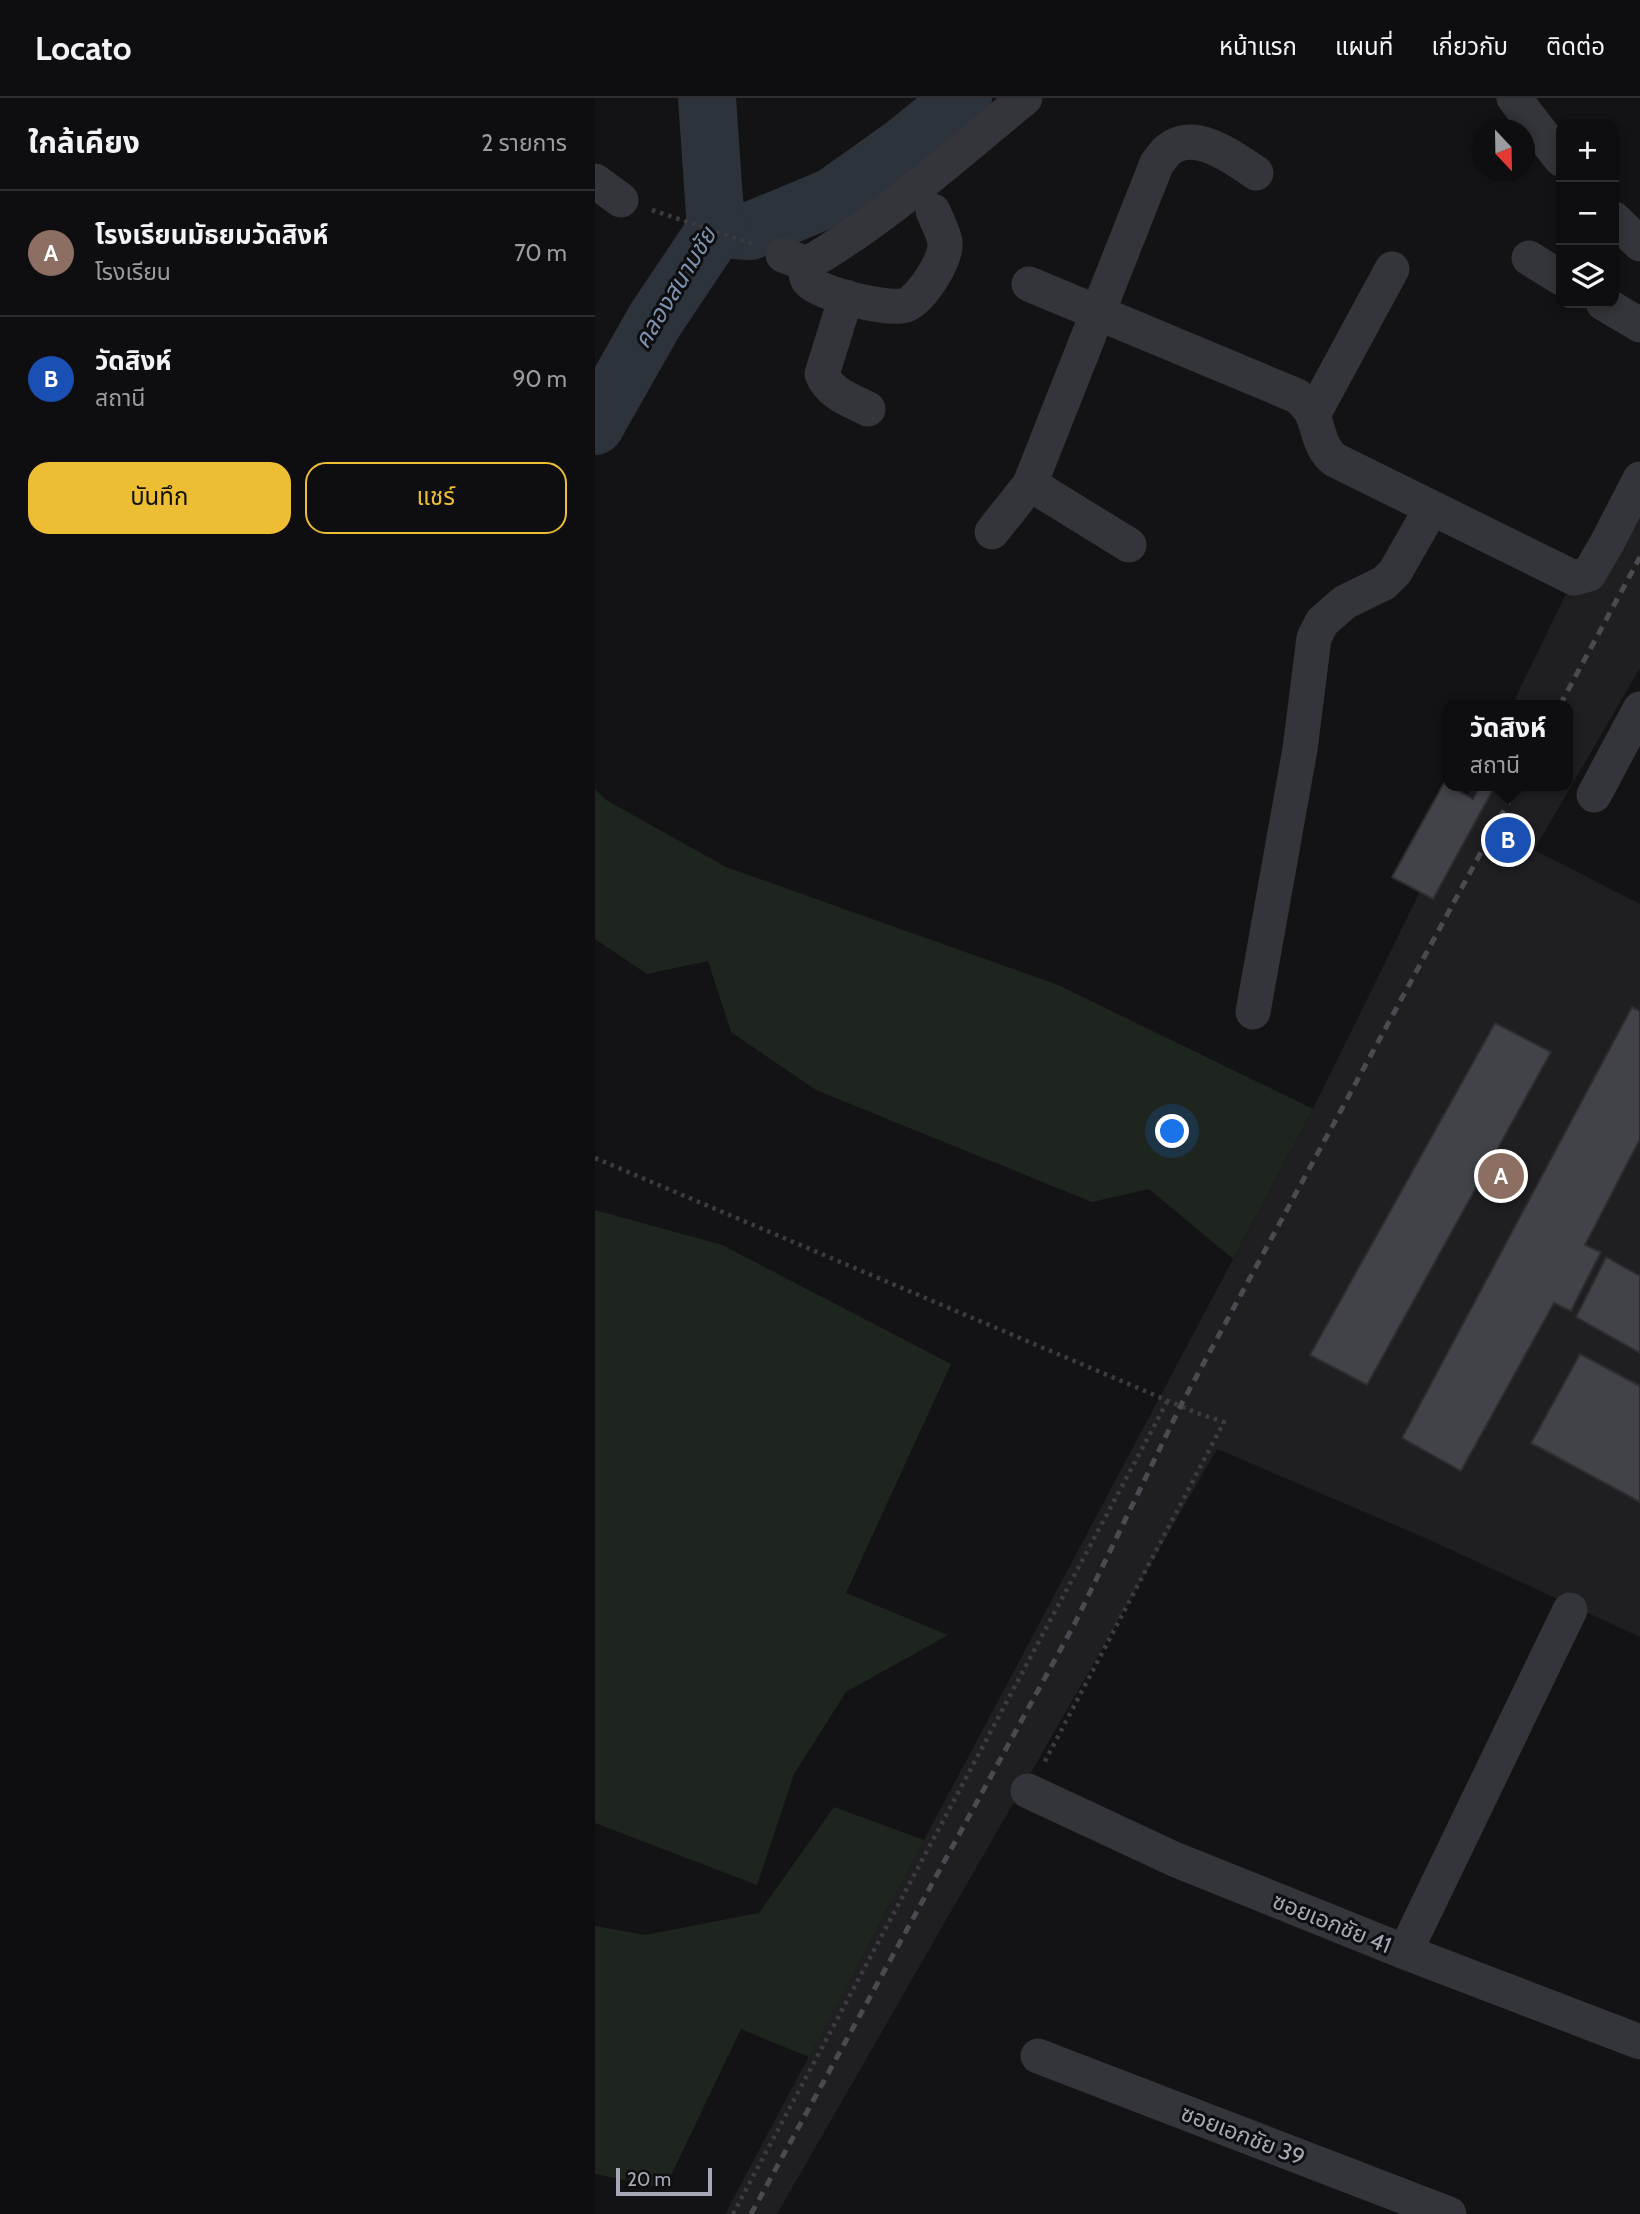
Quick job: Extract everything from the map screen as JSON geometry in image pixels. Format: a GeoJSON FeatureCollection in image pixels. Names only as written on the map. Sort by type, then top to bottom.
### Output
{"type":"FeatureCollection","features":[{"type":"Feature","properties":{"kind":"street"},"geometry":{"type":"LineString","coordinates":[[933,211],[944,240],[944,253],[934,274],[915,299],[906,305],[893,308],[822,290],[809,283],[795,260],[896,204],[1024,98]]}},
{"type":"Feature","properties":{"kind":"street"},"geometry":{"type":"LineString","coordinates":[[1514,98],[1556,153]]}},
{"type":"Feature","properties":{"kind":"street"},"geometry":{"type":"LineString","coordinates":[[992,533],[1030,484],[1157,163],[1170,148],[1192,142],[1206,144],[1226,153],[1256,173]]}},
{"type":"Feature","properties":{"kind":"street"},"geometry":{"type":"LineString","coordinates":[[1619,224],[1640,244]]}},
{"type":"Feature","properties":{"kind":"street"},"geometry":{"type":"LineString","coordinates":[[1529,258],[1556,275]]}},
{"type":"Feature","properties":{"kind":"street"},"geometry":{"type":"LineString","coordinates":[[1313,415],[1392,269]]}},
{"type":"Feature","properties":{"kind":"street"},"geometry":{"type":"LineString","coordinates":[[1029,284],[1297,396],[1313,415],[1330,457],[1574,578],[1589,574],[1640,479]]}},
{"type":"Feature","properties":{"kind":"street"},"geometry":{"type":"LineString","coordinates":[[846,297],[823,373],[834,392],[868,409]]}},
{"type":"Feature","properties":{"kind":"street"},"geometry":{"type":"LineString","coordinates":[[1611,308],[1640,325]]}},
{"type":"Feature","properties":{"kind":"street"},"geometry":{"type":"LineString","coordinates":[[1030,484],[1129,545]]}},
{"type":"Feature","properties":{"kind":"street"},"geometry":{"type":"LineString","coordinates":[[1253,1012],[1300,749],[1314,638],[1322,622],[1345,603],[1384,583],[1395,572],[1431,509]]}},
{"type":"Feature","properties":{"kind":"street"},"geometry":{"type":"LineString","coordinates":[[1594,795],[1640,709]]}},
{"type":"Feature","properties":{"kind":"street"},"geometry":{"type":"LineString","coordinates":[[1405,1952],[1570,1610]]}},
{"type":"Feature","properties":{"kind":"street","name":"ซอยเอกชัย 41"},"geometry":{"type":"LineString","coordinates":[[1028,1791],[1174,1859],[1405,1952],[1640,2042]]}},
{"type":"Feature","properties":{"kind":"street","name":"ซอยเอกชัย 39"},"geometry":{"type":"LineString","coordinates":[[1038,2056],[1449,2214]]}},
{"type":"Feature","properties":{"kind":"path"},"geometry":{"type":"LineString","coordinates":[[608,190],[795,260]]}},
{"type":"Feature","properties":{"kind":"path"},"geometry":{"type":"LineString","coordinates":[[595,1158],[1224,1422],[1028,1791]]}},
{"type":"Feature","properties":{"kind":"path"},"geometry":{"type":"LineString","coordinates":[[733,2214],[1168,1400]]}},
{"type":"Feature","properties":{"kind":"shaded area"},"geometry":{"type":"Polygon","coordinates":[[[1640,475],[1640,668],[1573,783],[1573,700],[1514,700],[1565,596],[1640,475]]]}},
{"type":"Feature","properties":{"kind":"shaded area"},"geometry":{"type":"Polygon","coordinates":[[[595,789],[606,800],[726,867],[1058,985],[1313,1109],[1233,1259],[1149,1189],[1092,1202],[816,1090],[731,1032],[708,961],[647,974],[595,939],[595,789]]]}},
{"type":"Feature","properties":{"kind":"shaded area"},"geometry":{"type":"Polygon","coordinates":[[[1470,791],[1568,791],[1534,850],[1640,904],[1640,1637],[1432,1541],[1217,1449],[777,2214],[725,2214],[1313,1109],[1470,791]]]}},
{"type":"Feature","properties":{"kind":"shaded area"},"geometry":{"type":"Polygon","coordinates":[[[595,1210],[722,1245],[951,1364],[846,1593],[948,1635],[846,1692],[794,1774],[757,1885],[595,1823],[595,1210]]]}},
{"type":"Feature","properties":{"kind":"shaded area"},"geometry":{"type":"Polygon","coordinates":[[[834,1807],[924,1840],[809,2057],[741,2029],[665,2188],[595,2174],[595,1926],[645,1935],[759,1913],[834,1807]]]}},
{"type":"Feature","properties":{"kind":"building"},"geometry":{"type":"Polygon","coordinates":[[[1443,785],[1443,791],[1458,791],[1473,799],[1477,791],[1492,791],[1433,899],[1392,877],[1443,785]]]}},
{"type":"Feature","properties":{"kind":"building"},"geometry":{"type":"Polygon","coordinates":[[[1632,1007],[1640,1011],[1640,1139],[1585,1245],[1601,1252],[1571,1311],[1554,1303],[1461,1471],[1402,1438],[1632,1007]]]}},
{"type":"Feature","properties":{"kind":"building"},"geometry":{"type":"Polygon","coordinates":[[[1495,1023],[1551,1052],[1367,1385],[1310,1355],[1495,1023]]]}},
{"type":"Feature","properties":{"kind":"building"},"geometry":{"type":"Polygon","coordinates":[[[1606,1257],[1640,1276],[1640,1353],[1576,1317],[1606,1257]]]}},
{"type":"Feature","properties":{"kind":"building"},"geometry":{"type":"Polygon","coordinates":[[[1580,1354],[1640,1386],[1640,1502],[1531,1443],[1580,1354]]]}},
{"type":"Feature","properties":{"kind":"waterway","name":"คลองสนามชัย"},"geometry":{"type":"LineString","coordinates":[[595,426],[655,320],[716,229],[707,98]]}},
{"type":"Feature","properties":{"kind":"waterway"},"geometry":{"type":"LineString","coordinates":[[716,229],[750,231],[832,197],[905,145],[963,98]]}},
{"type":"Feature","properties":{"kind":"railway"},"geometry":{"type":"LineString","coordinates":[[1563,700],[1640,557]]}},
{"type":"Feature","properties":{"kind":"railway"},"geometry":{"type":"LineString","coordinates":[[751,2214],[1075,1623],[1181,1405],[1514,791]]}},
{"type":"Feature","properties":{"kind":"place","name":"วัดสิงห์"},"geometry":{"type":"Point","coordinates":[1508,840]}},
{"type":"Feature","properties":{"kind":"place","name":"โรงเรียนมัธยมวัดสิงห์"},"geometry":{"type":"Point","coordinates":[1501,1176]}}]}
